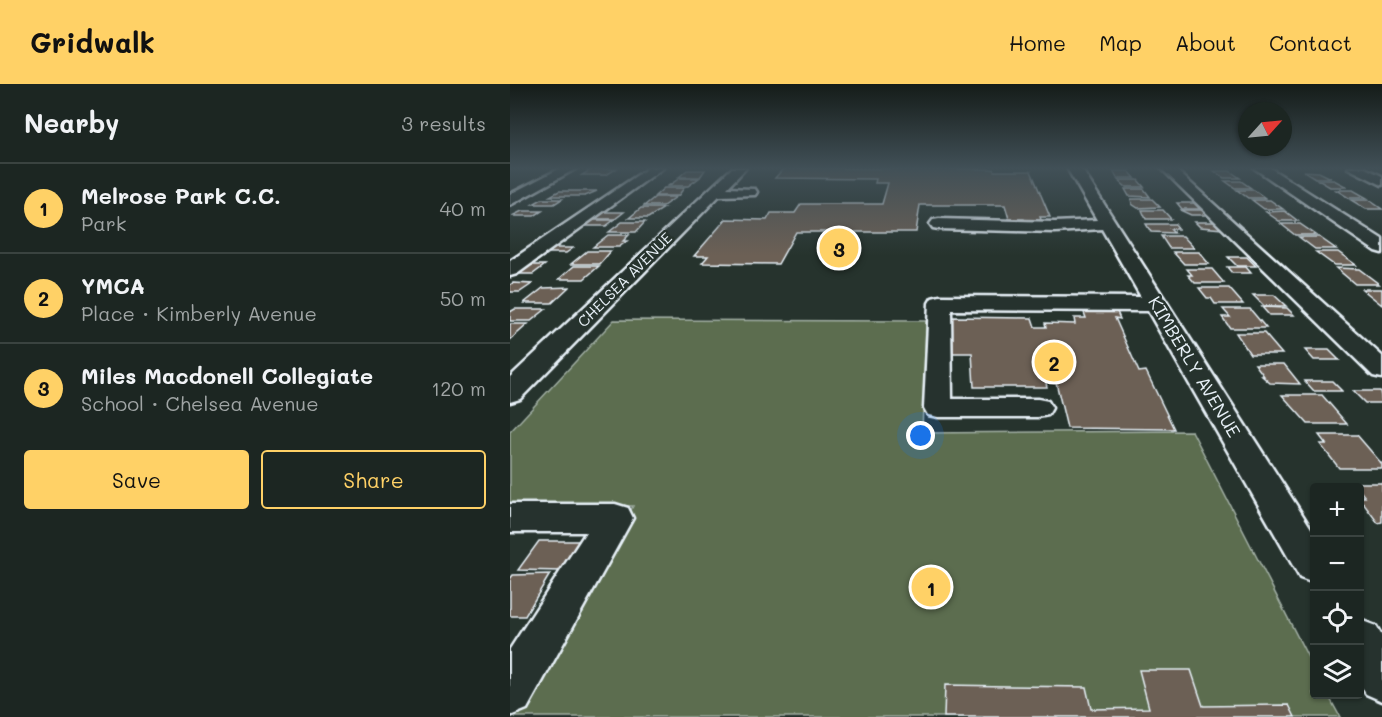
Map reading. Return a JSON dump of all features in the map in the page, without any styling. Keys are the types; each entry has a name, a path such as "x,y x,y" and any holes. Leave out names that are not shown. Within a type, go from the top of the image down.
{"street":[{"path":"510,270 614,198"},
{"name":"CHELSEA AVENUE","path":"510,393 708,198"},
{"name":"KIMBERLY AVENUE","path":"1092,198 1310,559"},
{"path":"1198,198 1382,370"},
{"path":"1307,198 1382,247"},
{"path":"939,224 1055,227 1108,224"},
{"path":"1038,408 938,408 940,303 1156,304"},
{"path":"510,518 615,518 510,692"},
{"path":"1361,645 1382,678"}],"green space":[{"path":"614,320 926,321 922,433 1192,431 1310,661 1310,699 1330,699 1340,717 516,717 633,506 510,506 510,432"}],"building":[{"path":"654,198 675,198 663,206 644,206"},
{"path":"884,198 1042,198 1050,217 1040,217 1042,222 1025,223 1024,219 1009,219 1005,205 920,205 916,232 796,232 778,264 702,263 708,256 694,256 726,219 767,220 771,213 795,213 801,204 882,204"},
{"path":"542,199 562,199 554,204 533,204"},
{"path":"1131,199 1152,199 1160,207 1138,208 1132,204"},
{"path":"1252,200 1270,200 1283,209 1264,209"},
{"path":"1351,200 1369,200 1382,209 1366,209"},
{"path":"1177,203 1194,203 1200,209 1182,209"},
{"path":"641,208 664,208 648,218 629,218"},
{"path":"1142,210 1163,210 1171,219 1146,219"},
{"path":"1180,210 1204,210 1210,215 1191,215"},
{"path":"522,211 542,211 534,216 512,216"},
{"path":"1285,211 1298,221 1279,221 1266,212"},
{"path":"603,212 624,212 615,219 594,219"},
{"path":"594,220 614,220 606,226 585,226"},
{"path":"622,222 645,222 636,232 609,232"},
{"path":"1195,222 1217,222 1224,229 1200,227"},
{"path":"1146,224 1175,224 1179,229 1170,229 1174,233 1151,232"},
{"path":"1281,224 1300,224 1316,235 1295,235"},
{"path":"608,235 629,235 623,241 627,241 619,247 593,247"},
{"path":"1161,236 1183,236 1194,248 1169,248"},
{"path":"1299,237 1319,237 1336,249 1315,249"},
{"path":"555,248 573,248 566,253 548,253"},
{"path":"587,251 611,251 600,264 571,264"},
{"path":"1173,252 1199,252 1209,264 1184,264"},
{"path":"1316,252 1338,252 1356,265 1334,265"},
{"path":"1228,257 1247,257 1256,266 1237,266"},
{"path":"524,265 545,265 533,274 511,274"},
{"path":"574,266 599,266 584,279 559,279"},
{"path":"1227,267 1246,267 1251,273 1232,273"},
{"path":"1336,268 1359,269 1379,284 1355,284"},
{"path":"1187,269 1212,269 1224,283 1195,283 1188,275 1192,275"},
{"path":"513,283 532,284 520,292 510,292 510,285"},
{"path":"569,287 552,303 524,303 543,288"},
{"path":"1199,288 1229,288 1243,304 1215,304"},
{"path":"1362,289 1382,289 1382,305"},
{"path":"1253,295 1274,295 1286,306 1264,306"},
{"path":"1082,307 1115,307 1120,319 1115,318 1139,372 1146,371 1174,429 1067,428 1055,378 1045,378 1047,387 974,387 972,353 943,353 943,342 952,343 952,317 1032,318 1035,327 1046,327 1045,323 1075,324 1074,318 1086,318"},
{"path":"1262,307 1287,308 1294,315 1269,315"},
{"path":"515,309 546,309 531,321 510,321 510,312"},
{"path":"1223,309 1250,309 1266,328 1230,328 1222,317 1230,317"},
{"path":"510,324 528,324 510,340"},
{"path":"1236,333 1264,333 1282,354 1250,354"},
{"path":"1305,350 1329,350 1339,360 1314,360"},
{"path":"1255,364 1284,364 1300,384 1270,383 1262,376 1264,376"},
{"path":"1305,381 1332,381 1342,391 1314,391"},
{"path":"1353,391 1380,391 1382,403 1365,403"},
{"path":"1282,395 1322,395 1347,424 1308,424"},
{"path":"1319,435 1357,435 1382,464 1382,468 1339,468 1320,444 1326,444"},
{"path":"1364,483 1382,483 1382,522 1378,523 1364,504"},
{"path":"539,541 581,541 562,571 518,570"},
{"path":"550,574 525,616 510,616 510,579 513,575"},
{"path":"1139,670 1191,670 1203,706 1289,705 1295,717 944,717 945,685 1086,687 1091,709 1149,708"}],"place":[{"name":"Miles Macdonell Collegiate","path":"839,248"},
{"name":"YMCA","path":"1054,362"},
{"name":"Melrose Park C.C.","path":"931,587"}]}
